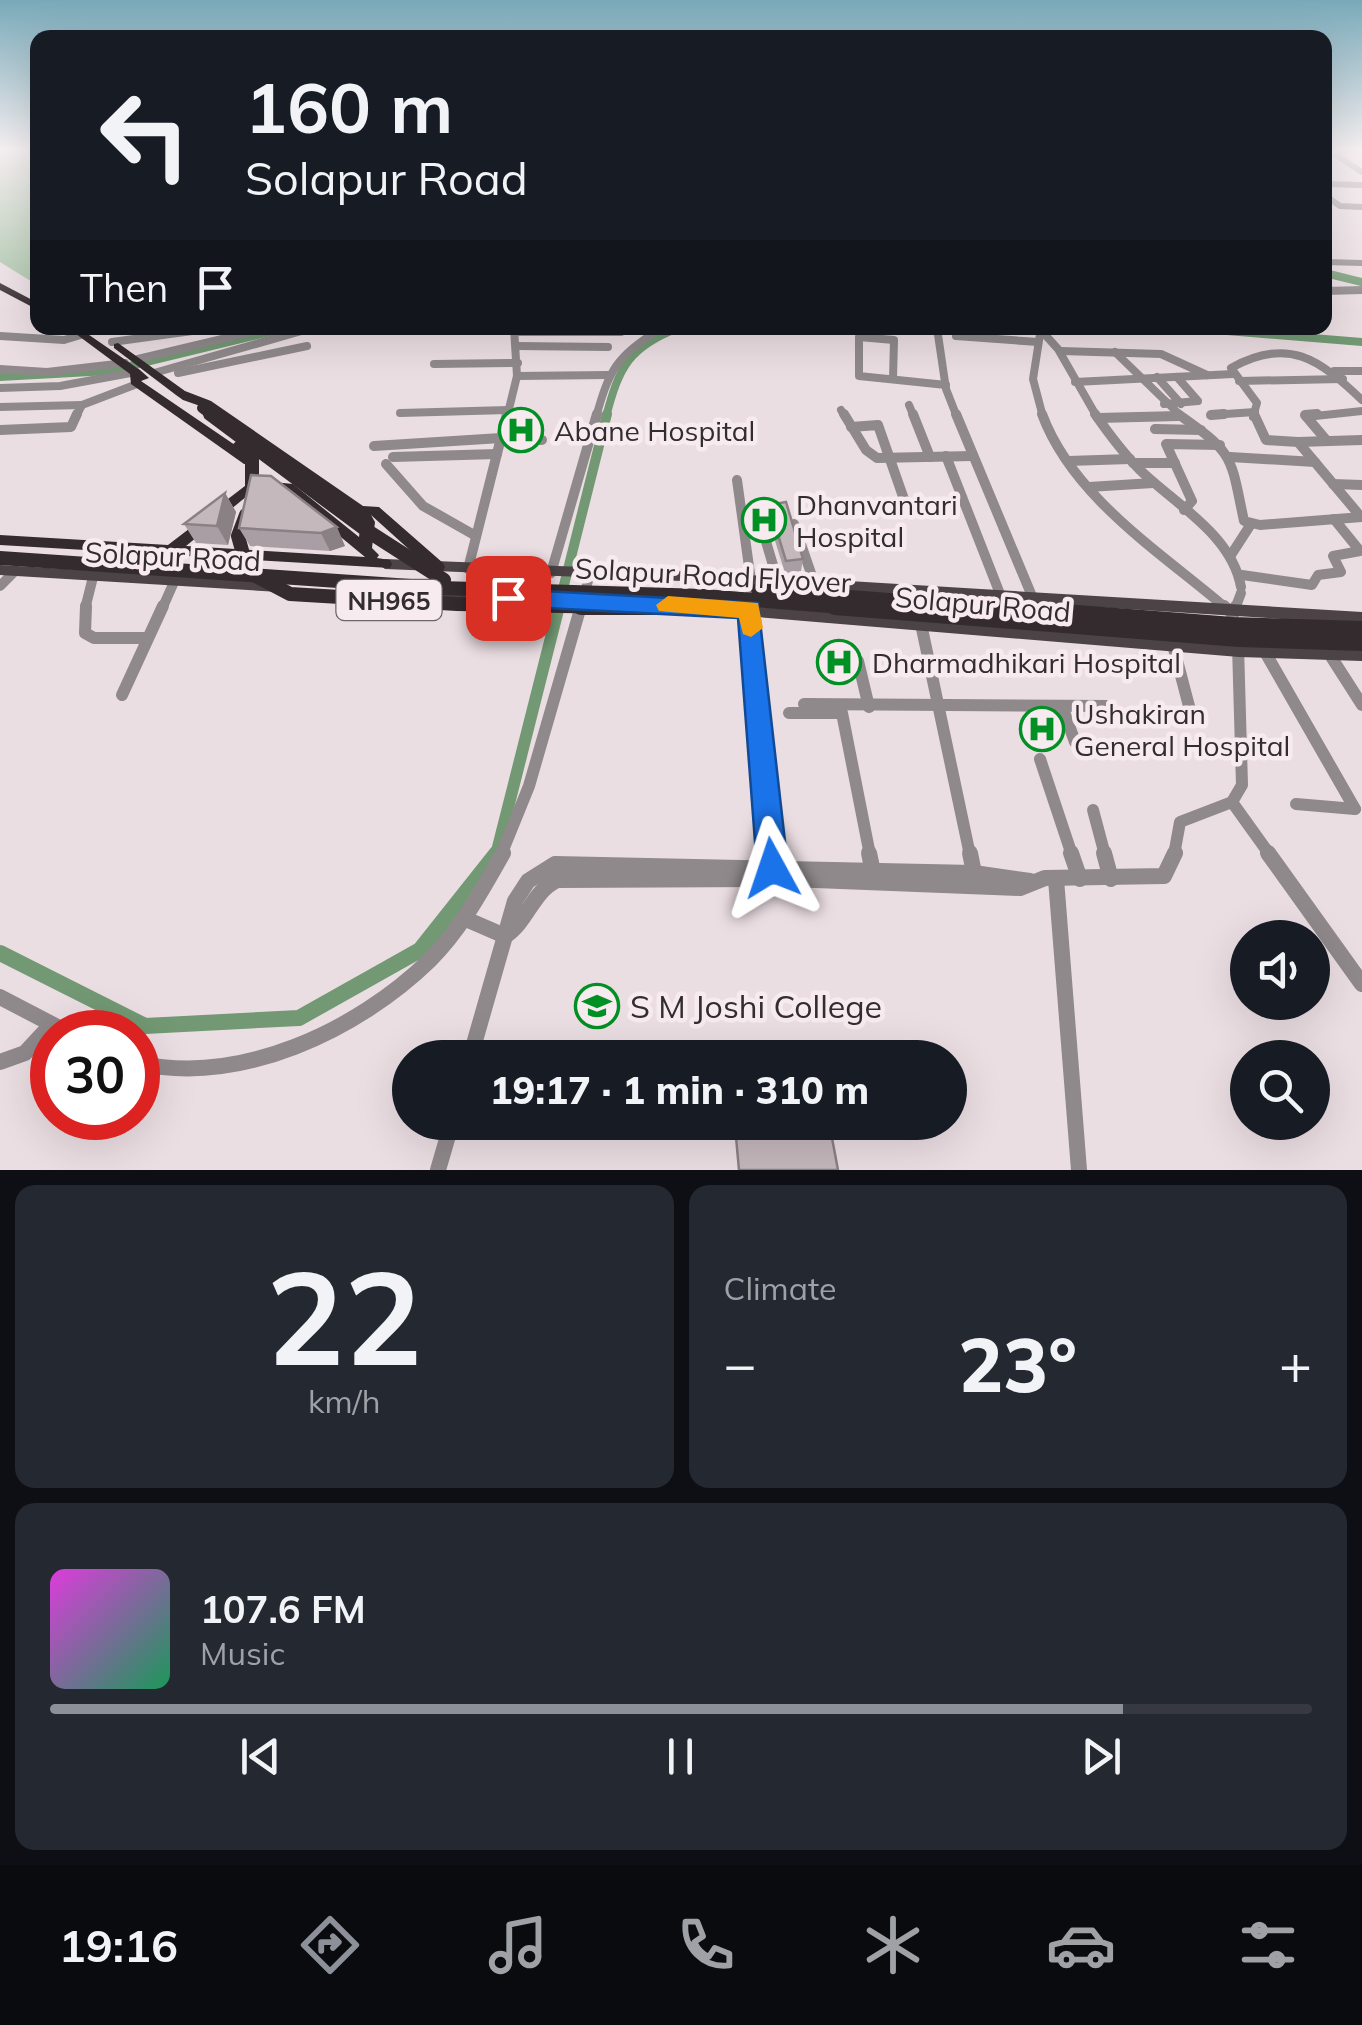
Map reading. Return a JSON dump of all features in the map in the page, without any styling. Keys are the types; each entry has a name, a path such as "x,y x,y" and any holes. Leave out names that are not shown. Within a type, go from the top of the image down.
{"highway":[{"path":"0,276 30,292"},
{"path":"0,286 30,303"},
{"name":"NH965","path":"89,335 252,459 250,505 238,536 241,560 257,578 290,594 457,604 670,608 704,596"},
{"name":"NH965","path":"94,335 112,342 251,462 259,478 255,486"},
{"name":"NH965","path":"140,370 288,468 366,530 441,574"},
{"name":"NH965","path":"180,393 207,404 360,511 368,522 365,550"},
{"path":"172,550 255,486 288,487 385,564 370,592"},
{"path":"360,511 374,510 441,574"},
{"name":"Solapur Road","path":"0,540 385,564"},
{"name":"Solapur Road Flyover","path":"0,548 785,592 1233,626 1362,630"},
{"name":"Solapur Road Flyover","path":"0,558 440,588 704,596 1240,638 1361,654"}],"main road":[{"name":"Solapur Road","path":"385,564 441,574 468,569 778,582 1034,601 1362,618"},
{"name":"Solapur Road","path":"8,571 750,609 1239,651 1361,654"}],"street":[{"path":"1335,204 1362,204"},
{"path":"1332,262 1362,263"},
{"path":"1332,291 1362,290"},
{"path":"0,336 64,340 73,335"},
{"path":"112,342 163,335"},
{"path":"0,407 82,405 140,370 247,335"},
{"path":"0,388 60,386 283,335"},
{"path":"468,569 516,376 515,335"},
{"path":"555,573 608,375 621,355 651,335"},
{"path":"938,335 946,385 1034,601"},
{"path":"956,340 1017,335"},
{"path":"1039,335 1033,373 1035,396 1068,460 1089,488 1230,612"},
{"path":"475,1040 505,936 517,930 540,879 604,872 874,876 974,873 1030,881 1164,876 1174,862 1180,822 1189,814 1232,802 1242,785 1239,651 1230,612 1241,585 1231,556 1132,461 1098,418 1061,351 1043,335"},
{"path":"893,379 894,340 859,337 859,376 946,385"},
{"path":"0,370 140,370 307,346"},
{"path":"516,346 608,347"},
{"path":"1061,351 1170,356 1208,375"},
{"path":"1278,460 1252,419 1258,403 1236,377 1234,366 1276,351 1306,356 1338,375 1362,400"},
{"path":"1115,352 1164,404 1220,445 1230,457 1239,510 1251,524"},
{"path":"434,364 518,363"},
{"path":"1076,382 1208,375 1338,375 1362,371"},
{"path":"516,376 608,375"},
{"path":"1157,377 1181,404"},
{"path":"1164,404 1198,400 1177,377"},
{"path":"909,404 930,457"},
{"path":"66,440 82,405"},
{"path":"400,413 508,410"},
{"path":"841,410 871,455 974,456"},
{"path":"1327,441 1306,416 1362,411"},
{"path":"1212,415 1254,412"},
{"path":"1098,418 1179,416"},
{"path":"851,426 878,425 906,505"},
{"path":"0,430 71,427"},
{"path":"1155,429 1201,430"},
{"path":"374,446 501,438 542,440"},
{"path":"1266,440 1362,440"},
{"path":"1298,442 1361,517"},
{"path":"1184,510 1192,500 1166,444 1220,445"},
{"path":"476,536 423,506 390,460 497,454"},
{"path":"946,456 1002,598"},
{"path":"1230,457 1315,462"},
{"path":"1068,460 1175,464"},
{"path":"737,480 751,581 750,609 774,874"},
{"path":"1089,488 1153,483"},
{"path":"1333,484 1362,484"},
{"path":"1251,524 1361,517"},
{"path":"759,518 778,582"},
{"path":"1241,585 1312,585 1318,574 1341,572 1333,556 1360,551 1334,519"},
{"path":"794,524 815,585"},
{"path":"1231,556 1251,524"},
{"path":"0,586 8,571"},
{"path":"160,1067 210,1067 278,1052 350,1022 408,979 468,920 522,814 582,574"},
{"path":"93,577 82,622 85,633 94,638 145,638"},
{"path":"122,695 174,582"},
{"path":"921,624 974,873"},
{"path":"1172,645 1190,710"},
{"path":"1265,652 1355,809 1296,804"},
{"path":"1330,655 1362,705"},
{"path":"858,661 869,707"},
{"path":"804,704 936,708 1109,706"},
{"path":"1062,706 1075,742"},
{"path":"789,713 842,713 874,876"},
{"path":"1040,760 1080,879"},
{"path":"1232,802 1362,984"},
{"path":"1092,810 1111,879"},
{"path":"874,876 1020,888 1030,881"},
{"path":"1056,879 1079,1170"},
{"path":"468,920 505,936"},
{"path":"0,997 30,1013"},
{"path":"0,1062 30,1049"},
{"path":"438,1170 447,1140"}],"green space":[{"path":"0,204 30,204 30,281 0,262"}],"building":[{"path":"251,475 271,476 337,527 321,533 239,528"},
{"path":"225,493 217,526 184,524"},
{"path":"786,502 803,559 786,561 769,505"},
{"path":"736,1140 832,1140 838,1170 739,1170"}],"waterway":[{"path":"1332,275 1362,282"},
{"path":"0,377 109,371 257,335"},
{"path":"606,417 628,361 661,335"},
{"path":"1276,335 1362,342"},
{"path":"558,609 607,414"},
{"path":"496,854 559,606"},
{"path":"0,953 145,1026 299,1018 420,950 496,854"}],"slow traffic":[{"path":"668,605 750,609 751,628"}],"place":[{"name":"Abane Hospital","path":"521,430"},
{"name":"Dhanvantari Hospital","path":"764,520"},
{"name":"Dharmadhikari Hospital","path":"839,662"},
{"name":"Ushakiran General Hospital","path":"1042,729"},
{"name":"S M Joshi College","path":"597,1006"}],"route":[{"path":"508,598 750,609 772,868"}]}
